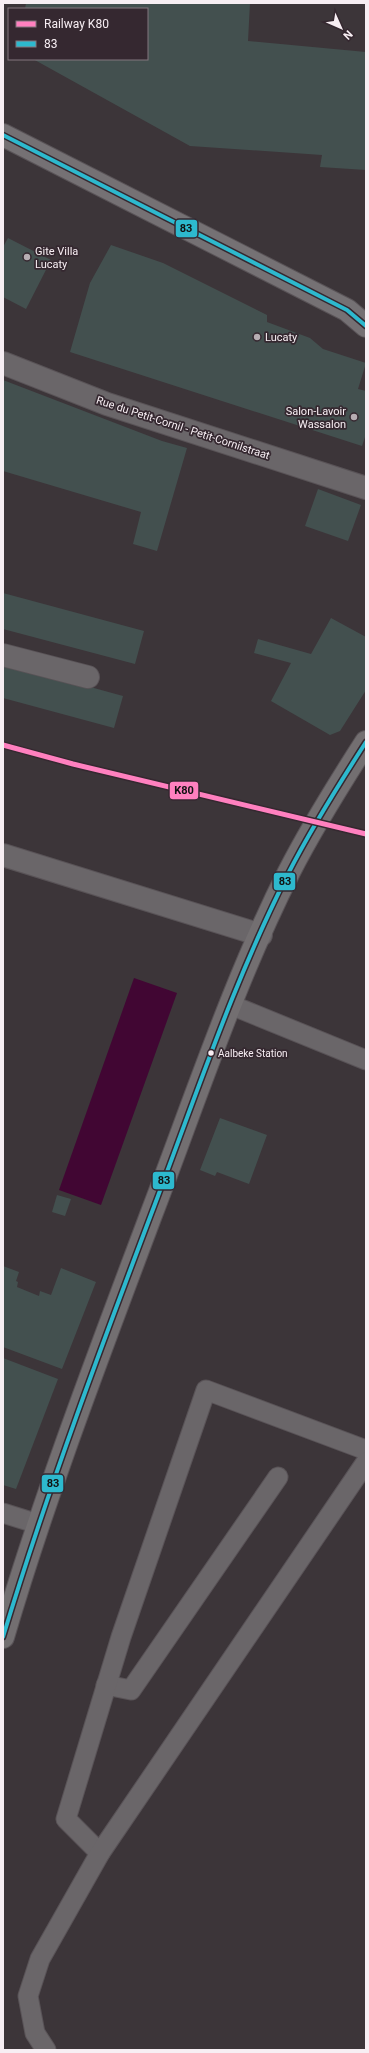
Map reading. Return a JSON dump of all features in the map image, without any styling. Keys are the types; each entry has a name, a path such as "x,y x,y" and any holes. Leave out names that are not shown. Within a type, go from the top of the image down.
{"main road":[{"path":"3,135 356,311 366,326"},
{"path":"3,1637 28,1551 142,1239 231,1005 289,872 316,822 366,742"}],"street":[{"name":"Rue du Petit-Cornil - Petit-Cornilstraat","path":"3,363 107,404 366,488"},
{"path":"3,655 88,677"},
{"path":"3,855 260,936"}],"lane":[{"path":"231,1005 366,1060"},
{"path":"100,1853 66,1818 123,1629 206,1390 366,1450"},
{"path":"46,2050 35,2033 28,1996 40,1959 100,1853 366,1462"},
{"path":"106,1685 131,1690 278,1476"},
{"path":"3,1513 38,1524"}],"shaded area":[{"path":"134,978 177,993 101,1205 59,1190"}],"building":[{"path":"26,3 250,3 248,41 366,52 366,170 320,167 322,155 190,146 35,60 148,60 148,8 25,8"},
{"path":"8,238 51,260 26,309 3,297 3,247"},
{"path":"111,245 163,263 267,315 267,322 310,338 323,349 366,363 358,389 366,391 366,434 362,446 70,352 90,283"},
{"path":"3,380 162,441 187,448 157,551 133,544 141,512 3,471"},
{"path":"318,489 361,505 348,541 305,526"},
{"path":"3,593 144,631 135,664 3,629"},
{"path":"331,618 366,637 366,690 340,731 330,735 271,701 291,663 254,653 258,639 311,654"},
{"path":"3,663 123,696 114,728 3,698"},
{"path":"220,1118 267,1135 249,1184 217,1172 215,1176 200,1170"},
{"path":"57,1195 71,1199 65,1216 52,1212"},
{"path":"3,1266 19,1272 16,1281 18,1282 17,1287 39,1296 40,1291 51,1295 61,1268 96,1282 62,1369 3,1347"},
{"path":"3,1358 58,1379 16,1489 3,1485"}],"rail line":[{"name":"K80","path":"3,745 73,764 366,834"}],"transit line":[{"name":"83","path":"3,135 347,310 366,326"},
{"name":"83","path":"3,1637 57,1470 203,1073 235,991 289,872 326,806 366,742"}],"place":[{"name":"Gite Villa Lucaty","path":"27,257"},
{"name":"Lucaty","path":"257,337"},
{"name":"Salon-Lavoir Wassalon","path":"354,417"},
{"name":"Aalbeke Station","path":"211,1053"}]}
